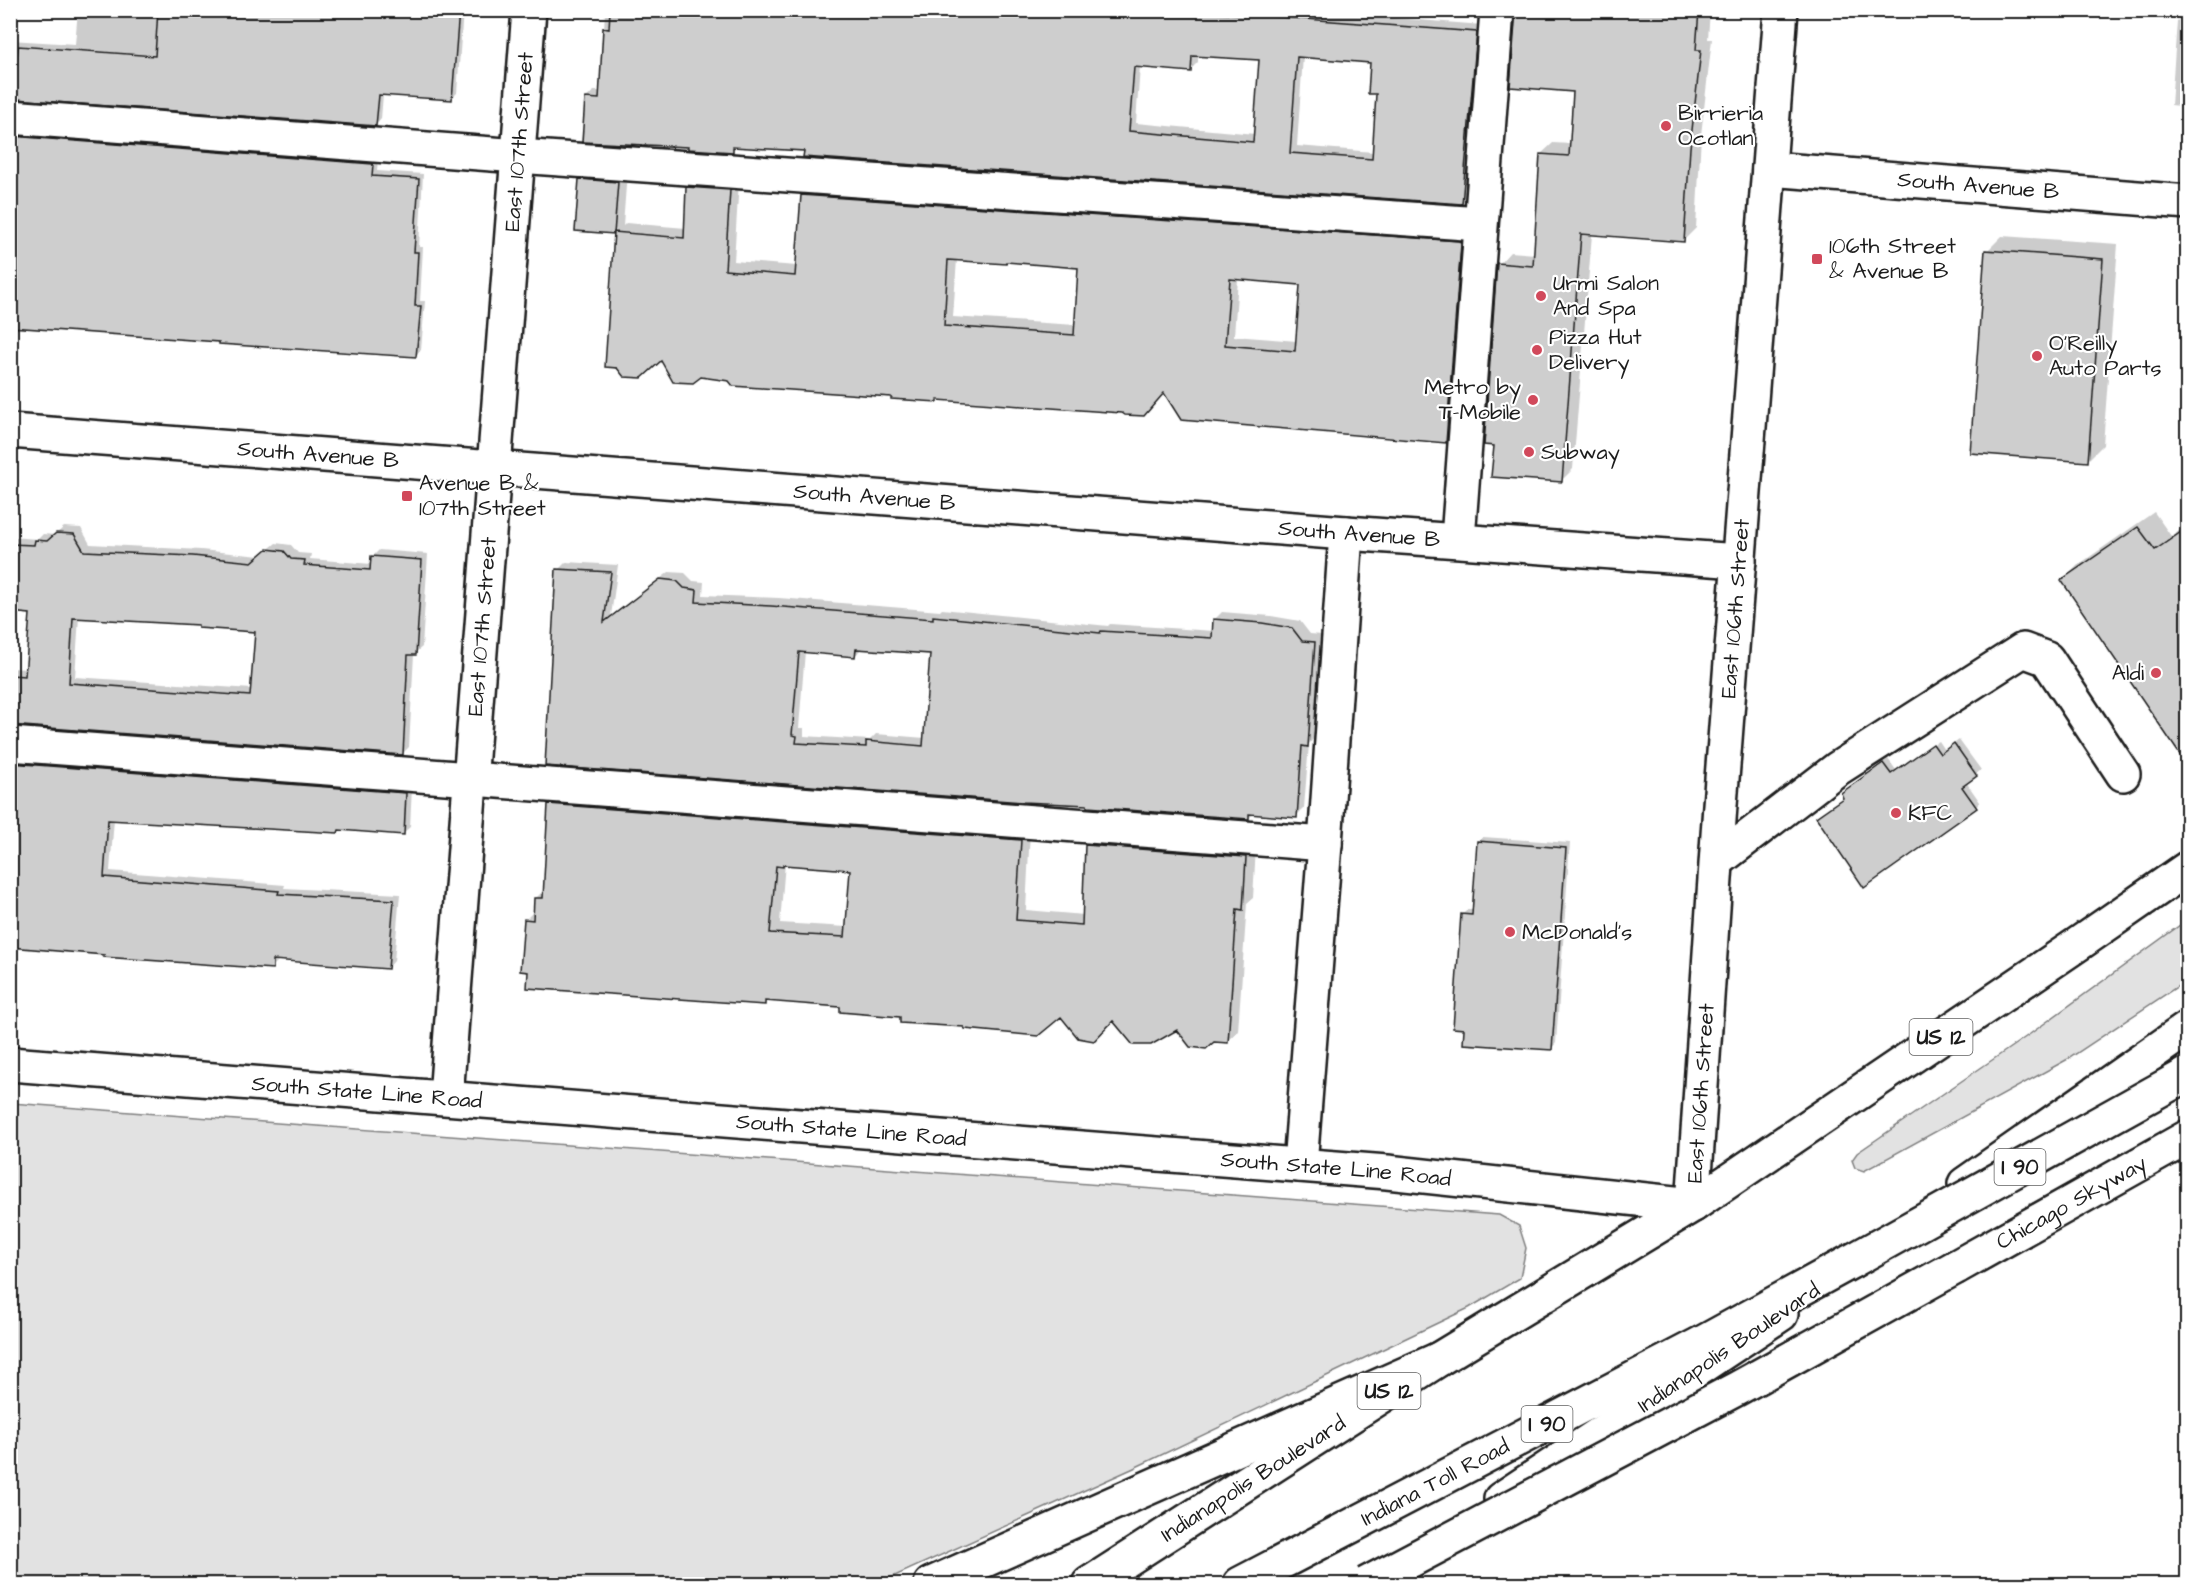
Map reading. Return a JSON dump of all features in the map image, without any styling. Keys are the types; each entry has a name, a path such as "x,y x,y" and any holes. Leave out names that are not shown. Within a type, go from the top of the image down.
{"main road":[{"name":"East 107th Street","path":"446,1097 529,10"},
{"path":"1458,539 1497,10"},
{"name":"East 106th Street","path":"1694,1205 1738,561 1781,10"},
{"path":"10,117 518,156 1480,224"},
{"name":"South Avenue B","path":"1769,169 2187,202"},
{"name":"South Avenue B","path":"10,431 1738,561"},
{"path":"1300,1165 1346,532"},
{"path":"1717,861 1837,769 2023,650 2047,659 2123,774"},
{"path":"10,744 1325,844"},
{"name":"US 12","path":"1694,1205 2187,868"},
{"name":"Indianapolis Boulevard","path":"1372,1584 1763,1326 2187,1028"},
{"name":"South State Line Road","path":"10,1064 1387,1172 1694,1205"},
{"name":"Indiana Toll Road","path":"1240,1584 1693,1348 2187,1074"},
{"name":"Chicago Skyway","path":"1366,1584 1738,1388 2187,1137"},
{"name":"Indianapolis Boulevard","path":"1089,1584 1439,1359 1694,1205"},
{"path":"931,1584 1439,1359"}],"shaded area":[{"path":"2187,920 2187,980 2068,1059 1864,1171 1855,1168 1852,1160 1857,1153 2030,1034"},
{"path":"11,1103 1499,1215 1519,1226 1526,1248 1520,1278 1469,1308 1134,1468 877,1584 11,1584"}],"building":[{"path":"158,10 459,10 452,100 379,95 376,126 14,99 18,46 155,56"},
{"path":"610,10 1188,10 1477,32 1462,204 803,157 804,151 733,147 733,152 688,149 688,147 582,142 585,98 599,99 603,28 609,29","holes":["1192,56 1259,60 1253,142 1129,131 1134,67 1191,72","1297,57 1370,63 1368,94 1376,94 1372,159 1290,153"]},
{"path":"1516,10 1699,10 1696,50 1701,50 1690,148 1684,242 1581,234 1562,482 1491,477 1494,446 1484,445 1497,263 1533,266 1540,154 1569,156 1573,92 1510,87"},
{"path":"11,136 373,164 372,176 419,179 414,252 418,252 415,306 421,306 416,357 10,327"},
{"path":"579,179 618,182 614,234 575,231"},
{"path":"686,187 730,190 725,270 795,276 801,195 1459,241 1461,244 1446,443 1181,420 1164,393 1144,416 733,386 729,381 701,377 693,383 673,382 661,361 642,378 624,377 617,368 605,367 614,232 684,238","holes":["948,260 1078,268 1074,335 944,326","1230,279 1300,285 1295,351 1225,345"]},
{"name":"O'Reilly Auto Parts","path":"1985,250 2103,259 2088,462 1970,453"},
{"name":"Aldi","path":"2138,527 2155,550 2187,528 2187,765 2061,580"},
{"path":"56,533 74,534 84,551 193,556 252,562 267,549 284,551 291,559 305,560 304,565 370,570 371,556 422,560 416,655 408,655 403,755 10,725 10,675 25,676 30,614 10,612 10,544 34,545 35,540 47,541","holes":["73,618 198,625 198,628 255,632 250,696 69,683"]},
{"path":"556,569 611,572 604,622 660,579 677,581 684,588 697,590 696,602 933,619 933,616 1100,633 1101,631 1212,638 1213,619 1292,628 1302,641 1315,642 1308,747 1302,746 1297,818 1249,814 1249,819 545,766","holes":["856,649 930,654 923,746 866,741 866,747 796,743 797,736 792,735 799,652 855,657"]},
{"name":"KFC","path":"1954,743 1977,776 1962,787 1977,808 1864,888 1816,817 1843,798 1841,793 1883,763 1891,774 1933,744 1940,754"},
{"path":"10,763 406,793 404,835 108,820 104,877 279,891 278,894 394,900 388,969 273,960 273,969 103,957 104,955 10,947"},
{"path":"548,804 1021,840 1016,920 1082,925 1085,845 1246,857 1243,910 1237,909 1228,1043 1214,1042 1206,1049 1190,1047 1177,1030 1151,1045 1133,1045 1113,1021 1094,1041 1078,1038 1061,1017 1038,1036 965,1029 964,1027 900,1023 900,1017 840,1012 840,1007 765,1001 765,1005 527,988 528,972 520,971 524,919 533,920 534,898 543,898","holes":["776,866 850,870 845,937 770,933"]},
{"name":"McDonald's","path":"1477,841 1566,848 1552,1050 1463,1044 1464,1029 1453,1028 1461,914 1472,915"}],"place":[{"name":"Birrieria Ocotlan","path":"1666,126"},
{"name":"106th Street & Avenue B","path":"1817,259"},
{"name":"Urmi Salon And Spa","path":"1541,296"},
{"name":"Pizza Hut Delivery","path":"1537,350"},
{"name":"O'Reilly Auto Parts","path":"2037,356"},
{"name":"Metro by T-Mobile","path":"1533,400"},
{"name":"Subway","path":"1529,452"},
{"name":"Avenue B & 107th Street","path":"407,496"},
{"name":"Aldi","path":"2156,673"},
{"name":"KFC","path":"1896,813"},
{"name":"McDonald's","path":"1510,932"}]}
